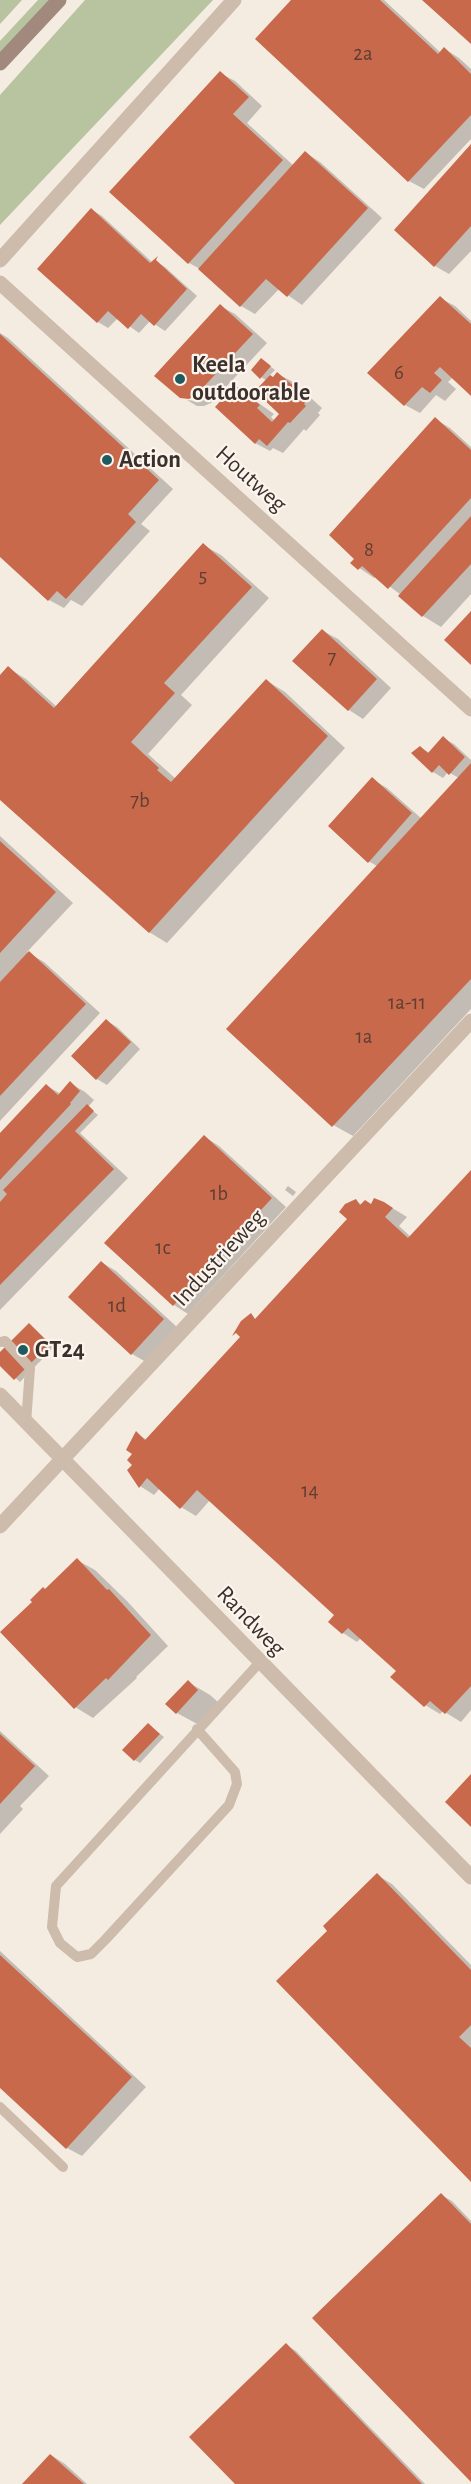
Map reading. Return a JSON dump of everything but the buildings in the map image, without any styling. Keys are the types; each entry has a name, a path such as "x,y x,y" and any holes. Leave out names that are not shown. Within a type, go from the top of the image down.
{"street":[{"path":"0,63 59,0"},
{"path":"0,260 234,0"},
{"name":"Houtweg","path":"0,283 471,709"},
{"name":"Industrieweg","path":"0,1526 471,1021"},
{"name":"Randweg","path":"0,1395 471,1877"}],"lane":[{"path":"0,1342 4,1341 30,1368 26,1423"},
{"path":"197,1730 235,1772 237,1784 229,1805 91,1954 77,1957 60,1943 52,1928 56,1886 197,1730 260,1662"},
{"path":"0,2107 63,2167"}],"green space":[{"path":"0,0 22,0 0,24"},
{"path":"38,0 50,0 0,55 0,41"},
{"path":"85,0 213,0 0,225 0,95"}],"place":[{"name":"Keela outdoorable","path":"180,379"},
{"name":"Action","path":"107,460"},
{"name":"GT24","path":"23,1350"}]}
